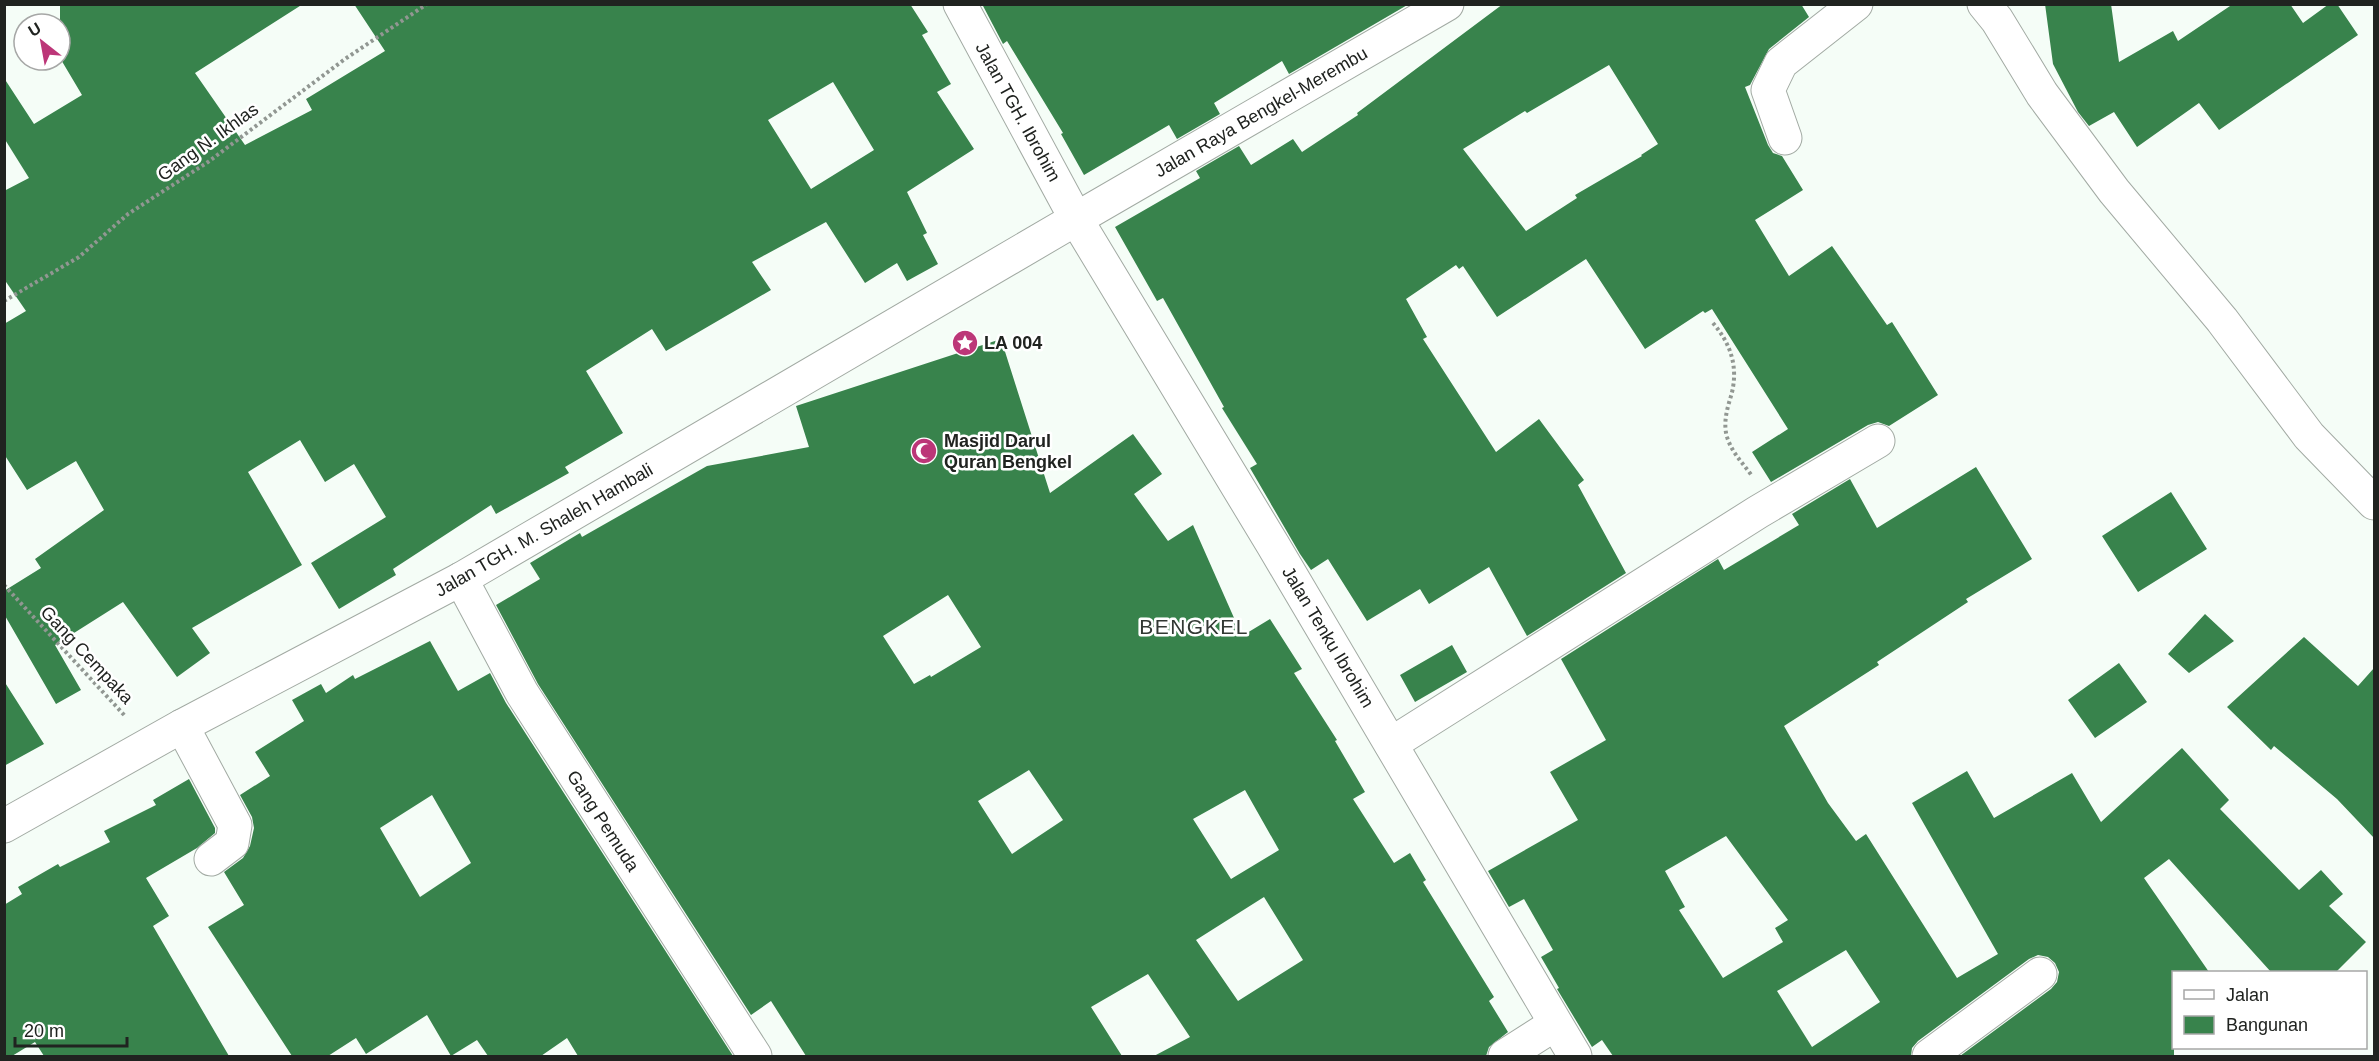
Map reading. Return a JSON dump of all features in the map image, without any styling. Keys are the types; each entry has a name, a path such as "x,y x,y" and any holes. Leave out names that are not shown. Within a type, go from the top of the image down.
{"main road":[{"name":"Jalan TGH. Ibrohim","path":"960,4 1076,219"},
{"name":"Jalan Raya Bengkel-Merembu","path":"1076,219 1447,4"},
{"path":"1785,138 1768,90 1781,63 1856,4"},
{"path":"1984,4 2043,94 2114,191 2222,320 2309,436 2374,502"},
{"name":"Jalan TGH. M. Shaleh Hambali","path":"4,826 182,726 461,579 1076,219"},
{"name":"Jalan Tenku Ibrohim","path":"1076,219 1575,1056"},
{"path":"1391,744 1758,512 1878,441"},
{"name":"Gang Pemuda","path":"461,579 522,693 756,1056"},
{"path":"182,726 235,825 232,843 211,859"},
{"path":"1929,1056 2040,974"},
{"path":"1505,1056 1555,1024"}],"path":[{"name":"Gang N. Ikhlas","path":"4,301 79,257 128,214 207,162 345,59 426,4"},
{"path":"1713,322 1726,341 1733,363 1733,386 1725,417 1727,436 1735,455 1752,475 1756,488 1758,512"},
{"name":"Gang Cempaka","path":"4,585 150,744"}],"building":[{"path":"60,4 303,4 195,73 245,145 312,110 306,99 385,51 354,4 910,4 928,32 922,35 951,84 937,92 974,149 907,192 927,233 923,235 938,264 907,281 897,263 865,283 826,222 752,262 771,290 666,351 652,329 586,371 623,433 565,467 569,473 496,514 491,505 393,569 396,575 339,609 311,563 386,517 354,464 325,482 300,440 248,472 302,565 192,628 210,653 177,677 123,602 55,645 81,690 56,704 4,614 4,591 41,568 35,559 104,510 76,461 27,490 4,454 4,324 26,311 4,279 4,191 29,178 4,138 4,78 34,124 82,95 68,72 72,72 72,12 60,12","holes":["833,82 874,150 811,189 768,120"]},
{"path":"982,4 1409,4 1289,74 1282,61 1214,103 1220,114 1177,139 1169,125 1084,175 1061,134 1063,133 1007,41 1003,44"},
{"path":"1503,4 1801,4 1809,17 1769,49 1750,85 1745,87 1768,145 1773,153 1782,156 1803,190 1755,220 1789,276 1832,246 1887,325 1892,322 1938,395 1889,426 1878,422 1868,425 1771,482 1752,452 1788,429 1712,309 1705,313 1703,311 1645,349 1586,259 1497,317 1463,266 1459,269 1456,265 1406,299 1427,337 1423,339 1496,452 1539,419 1584,480 1578,485 1626,573 1527,636 1489,567 1429,604 1420,589 1367,621 1328,559 1311,570 1300,554 1250,468 1257,464 1222,408 1224,407 1163,298 1157,301 1115,227 1200,178 1196,171 1239,146 1251,165 1293,139 1302,152 1358,115 1357,113","holes":["1609,65 1658,144 1642,156 1575,195 1577,198 1526,231 1463,149 1525,111 1527,113"]},
{"path":"2045,4 2111,4 2119,62 2173,31 2178,41 2233,4 2290,4 2303,23 2329,4 2337,4 2358,35 2219,130 2199,103 2137,147 2114,112 2089,126 2078,112 2053,64"},
{"path":"1001,339 1050,493 1133,434 1162,474 1134,494 1168,541 1193,525 1242,636 1270,619 1302,669 1294,673 1337,740 1335,741 1365,792 1353,799 1394,863 1410,853 1426,880 1423,882 1494,997 1489,1001 1508,1032 1489,1047 1486,1056 1154,1056 1190,1037 1148,974 1091,1007 1122,1056 806,1056 771,1001 751,1015 538,684 496,605 540,579 530,563 580,533 582,537 707,466 809,447 796,406","holes":["948,595 981,647 931,677 930,675 914,684 883,636","1029,770 1063,820 1012,854 978,801","1245,790 1279,850 1231,879 1193,819","1264,897 1303,960 1238,1001 1196,940"]},
{"path":"1976,467 2032,559 1966,599 1968,602 1877,662 1879,665 1784,726 1828,803 1856,841 1866,834 1957,978 1998,954 1912,803 1967,771 1994,818 2072,773 2101,822 2182,748 2229,800 2220,809 2299,890 2321,870 2343,894 2329,906 2366,942 2337,971 2270,971 2169,859 2144,878 2208,971 2172,971 2172,1049 2174,1049 2174,1056 1960,1056 2051,989 2057,982 2059,972 2055,963 2048,957 2038,955 2029,959 1918,1041 1912,1048 1911,1056 1613,1056 1602,1040 1592,1047 1557,989 1559,988 1541,957 1553,950 1524,899 1509,907 1488,871 1578,820 1550,772 1606,740 1561,659 1718,559 1724,570 1799,525 1792,514 1850,479 1877,528","holes":["1726,836 1788,920 1775,928 1783,942 1723,978 1679,910 1685,907 1665,871","1846,950 1880,1002 1812,1047 1777,991"]},
{"path":"2171,492 2207,549 2138,592 2102,536"},
{"path":"2205,614 2234,641 2189,673 2168,654"},
{"path":"2304,637 2358,686 2374,668 2374,838 2337,799 2274,746 2271,750 2227,707"},
{"path":"430,641 458,691 490,673 506,703 733,1056 578,1056 567,1038 541,1056 488,1056 477,1040 451,1056 427,1015 366,1054 356,1038 328,1056 292,1056 208,927 244,905 224,872 243,858 250,846 254,828 252,817 240,795 270,776 255,752 304,721 292,700 321,684 326,693 353,675 355,679","holes":["432,795 471,863 420,897 380,828"]},
{"path":"1452,645 1467,672 1415,702 1400,675"},
{"path":"2119,663 2147,702 2095,738 2068,700"},
{"path":"4,681 44,744 4,766"},
{"path":"189,779 215,828 215,833 197,848 146,878 169,916 153,926 229,1056 44,1056 35,1042 12,1056 4,1056 4,905 22,894 18,887 58,864 60,867 110,842 104,831 156,805 153,800"}],"place":[{"name":"LA 004","path":"965,343"},
{"name":"Masjid Darul Quran Bengkel","path":"924,451"}],"district":[{"name":"BENGKEL","path":"1194,626"}]}
